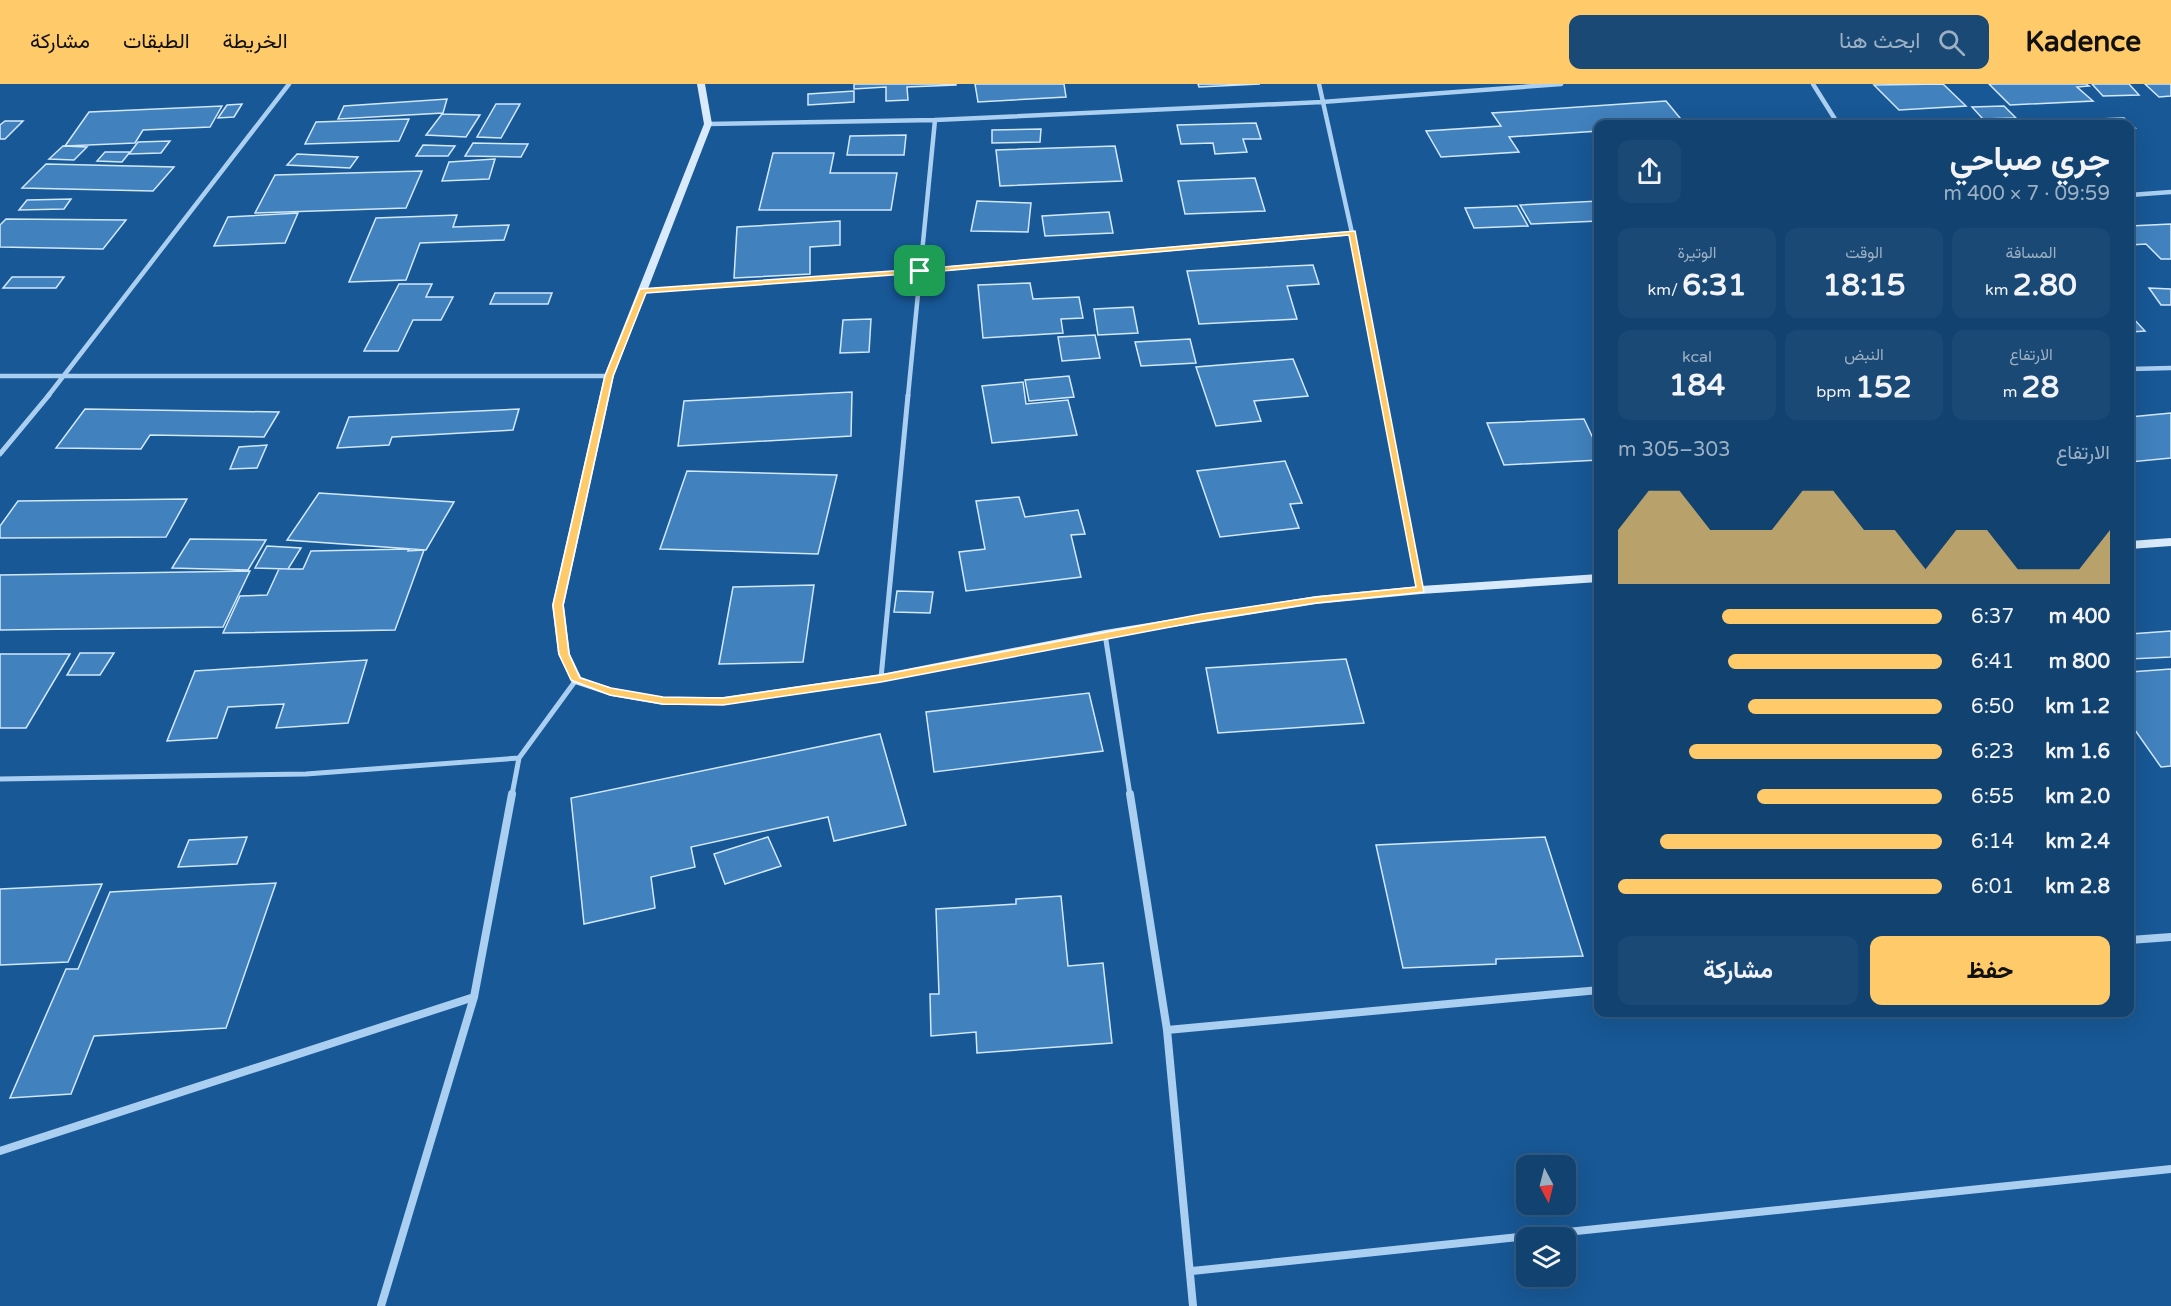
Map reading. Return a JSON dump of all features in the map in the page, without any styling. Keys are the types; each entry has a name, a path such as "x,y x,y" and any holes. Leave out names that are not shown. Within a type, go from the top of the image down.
{"main road":[{"path":"701,84 708,124 609,376 558,605 564,654 576,680 610,692 663,701 723,701 881,678 1104,634 1316,600 1421,590 1594,578"},
{"path":"2134,545 2171,542"}],"street":[{"path":"0,454 65,376 290,84"},
{"path":"1319,84 1352,233 1421,590"},
{"path":"708,124 935,120 1322,102 1561,84"},
{"path":"1812,84 1835,120"},
{"path":"881,678 935,120"},
{"path":"2134,195 2171,192"},
{"path":"643,291 920,271 1352,233"},
{"path":"2134,369 2171,368"},
{"path":"0,376 609,376"},
{"path":"1104,634 1167,1030 1194,1306"},
{"path":"381,1306 474,997 519,758 576,680"},
{"path":"0,779 306,774 519,758"},
{"path":"2134,940 2171,937"},
{"path":"1167,1030 1594,990"},
{"path":"0,1150 474,997"},
{"path":"1191,1270 2171,1169"}],"building":[{"path":"854,84 956,85 907,87 908,100 886,101 886,87 854,89"},
{"path":"975,84 1064,84 1066,97 978,102"},
{"path":"1198,84 1260,84 1199,87"},
{"path":"1943,84 1966,106 1899,110 1874,85"},
{"path":"1989,84 2086,84 2089,86 2077,87 2093,101 2010,105"},
{"path":"2092,84 2129,84 2139,95 2103,96"},
{"path":"2145,84 2171,84 2171,96 2159,97"},
{"path":"854,91 854,102 808,105 808,94"},
{"path":"447,99 443,113 338,119 344,106"},
{"path":"1666,101 1682,120 1594,120 1594,131 1509,137 1519,152 1441,157 1426,131 1501,126 1492,113"},
{"path":"242,104 234,117 218,118 227,105"},
{"path":"496,104 520,104 501,138 477,137"},
{"path":"222,106 210,127 143,130 135,143 65,146 89,112"},
{"path":"2004,106 2016,118 1983,119 1972,107"},
{"path":"442,114 480,115 466,137 426,135"},
{"path":"2124,118 2126,120 2100,120"},
{"path":"409,119 399,141 305,144 316,122"},
{"path":"5,121 23,121 5,139 0,139 0,125"},
{"path":"1256,123 1261,139 1243,139 1247,152 1215,154 1213,143 1181,144 1177,125"},
{"path":"1041,129 1040,142 992,143 992,130"},
{"path":"906,135 904,155 847,155 850,136"},
{"path":"170,141 161,153 129,154 138,142"},
{"path":"473,143 528,144 521,157 465,156"},
{"path":"423,145 455,146 448,156 416,156"},
{"path":"63,146 87,147 74,160 49,159"},
{"path":"1115,146 1122,181 1000,186 996,150"},
{"path":"105,152 130,152 122,162 97,161"},
{"path":"773,153 834,153 830,173 897,173 891,210 759,210"},
{"path":"297,154 358,157 350,168 287,165"},
{"path":"495,159 489,179 442,181 449,162"},
{"path":"46,164 174,167 153,191 22,188"},
{"path":"422,171 406,208 255,213 275,175"},
{"path":"1255,178 1265,211 1185,214 1178,181"},
{"path":"71,199 64,209 19,210 27,200"},
{"path":"977,201 1031,203 1028,232 971,231"},
{"path":"1594,201 1594,221 1531,224 1520,205"},
{"path":"1517,206 1528,226 1474,228 1465,208"},
{"path":"1109,212 1113,233 1045,236 1042,216"},
{"path":"298,213 285,243 214,246 228,217"},
{"path":"457,215 453,227 509,225 504,240 420,243 406,280 349,282 376,218"},
{"path":"6,219 126,220 103,249 0,247 0,225"},
{"path":"840,221 840,245 810,247 810,274 734,278 737,227"},
{"path":"2171,224 2171,259 2161,259 2146,244 2134,245 2134,226"},
{"path":"1313,265 1319,284 1287,286 1297,319 1199,324 1187,271"},
{"path":"12,277 64,277 56,288 3,288"},
{"path":"1030,283 1033,299 1079,297 1083,318 1061,319 1063,333 983,338 978,285"},
{"path":"399,284 432,284 426,297 453,297 441,320 413,320 398,351 364,351"},
{"path":"2149,288 2171,289 2171,305 2161,305"},
{"path":"495,293 552,293 548,304 490,304"},
{"path":"1133,307 1138,333 1098,335 1094,309"},
{"path":"871,319 869,352 840,353 843,320"},
{"path":"2134,319 2145,331 2134,332"},
{"path":"1095,335 1100,358 1062,361 1058,337"},
{"path":"1190,339 1196,363 1141,366 1135,342"},
{"path":"1293,359 1308,396 1254,401 1261,421 1216,426 1196,367"},
{"path":"1069,376 1074,397 1029,401 1025,380"},
{"path":"1023,382 1026,404 1068,400 1077,435 992,443 982,386"},
{"path":"852,392 851,436 678,446 684,401"},
{"path":"85,409 279,412 264,437 150,435 141,449 56,448"},
{"path":"519,409 513,430 392,437 389,445 337,448 349,417"},
{"path":"2171,413 2171,458 2134,462 2134,417"},
{"path":"1584,419 1594,440 1594,460 1504,465 1487,423"},
{"path":"267,445 257,468 230,469 239,447"},
{"path":"1285,461 1302,503 1290,504 1299,528 1220,537 1197,471"},
{"path":"687,471 837,475 818,554 660,549"},
{"path":"319,493 454,502 426,550 287,540"},
{"path":"1019,497 1025,517 1078,510 1085,534 1071,535 1081,577 966,591 959,552 985,549 976,501"},
{"path":"187,499 166,537 0,538 0,526 18,501"},
{"path":"190,539 266,540 248,570 172,568"},
{"path":"267,546 301,548 288,569 255,568"},
{"path":"409,549 408,551 424,550 395,630 223,633 240,596 267,595 279,569 303,569 311,551"},
{"path":"250,571 223,627 0,630 0,575"},
{"path":"814,585 803,662 719,664 733,587"},
{"path":"897,591 933,592 930,613 894,612"},
{"path":"2171,631 2171,657 2134,659 2134,634"},
{"path":"80,653 114,653 100,675 67,675"},
{"path":"0,654 70,654 26,728 0,728"},
{"path":"1346,659 1364,723 1218,733 1206,668"},
{"path":"367,660 348,723 276,728 284,704 228,707 217,738 167,741 195,671"},
{"path":"2171,669 2171,766 2161,767 2134,729 2134,672"},
{"path":"1089,693 1103,751 934,772 926,712"},
{"path":"880,734 906,825 834,841 828,817 691,847 695,867 651,877 655,908 584,924 571,798"},
{"path":"247,837 237,864 178,867 189,840"},
{"path":"768,837 781,866 725,884 714,854"},
{"path":"1545,837 1583,956 1496,959 1496,964 1403,968 1376,845"},
{"path":"276,883 226,1028 94,1036 71,1094 10,1098 66,969 78,969 110,892"},
{"path":"102,884 68,962 0,965 0,889"},
{"path":"1061,896 1068,966 1103,963 1112,1043 977,1053 976,1032 931,1036 930,994 939,994 936,909 1016,904 1016,899"}],"route":[{"path":"1352,233 1421,590 1316,600 1202,617 881,678 723,701 663,701 610,692 576,680 564,654 558,605 609,376 643,291 920,271 1352,233"}]}
